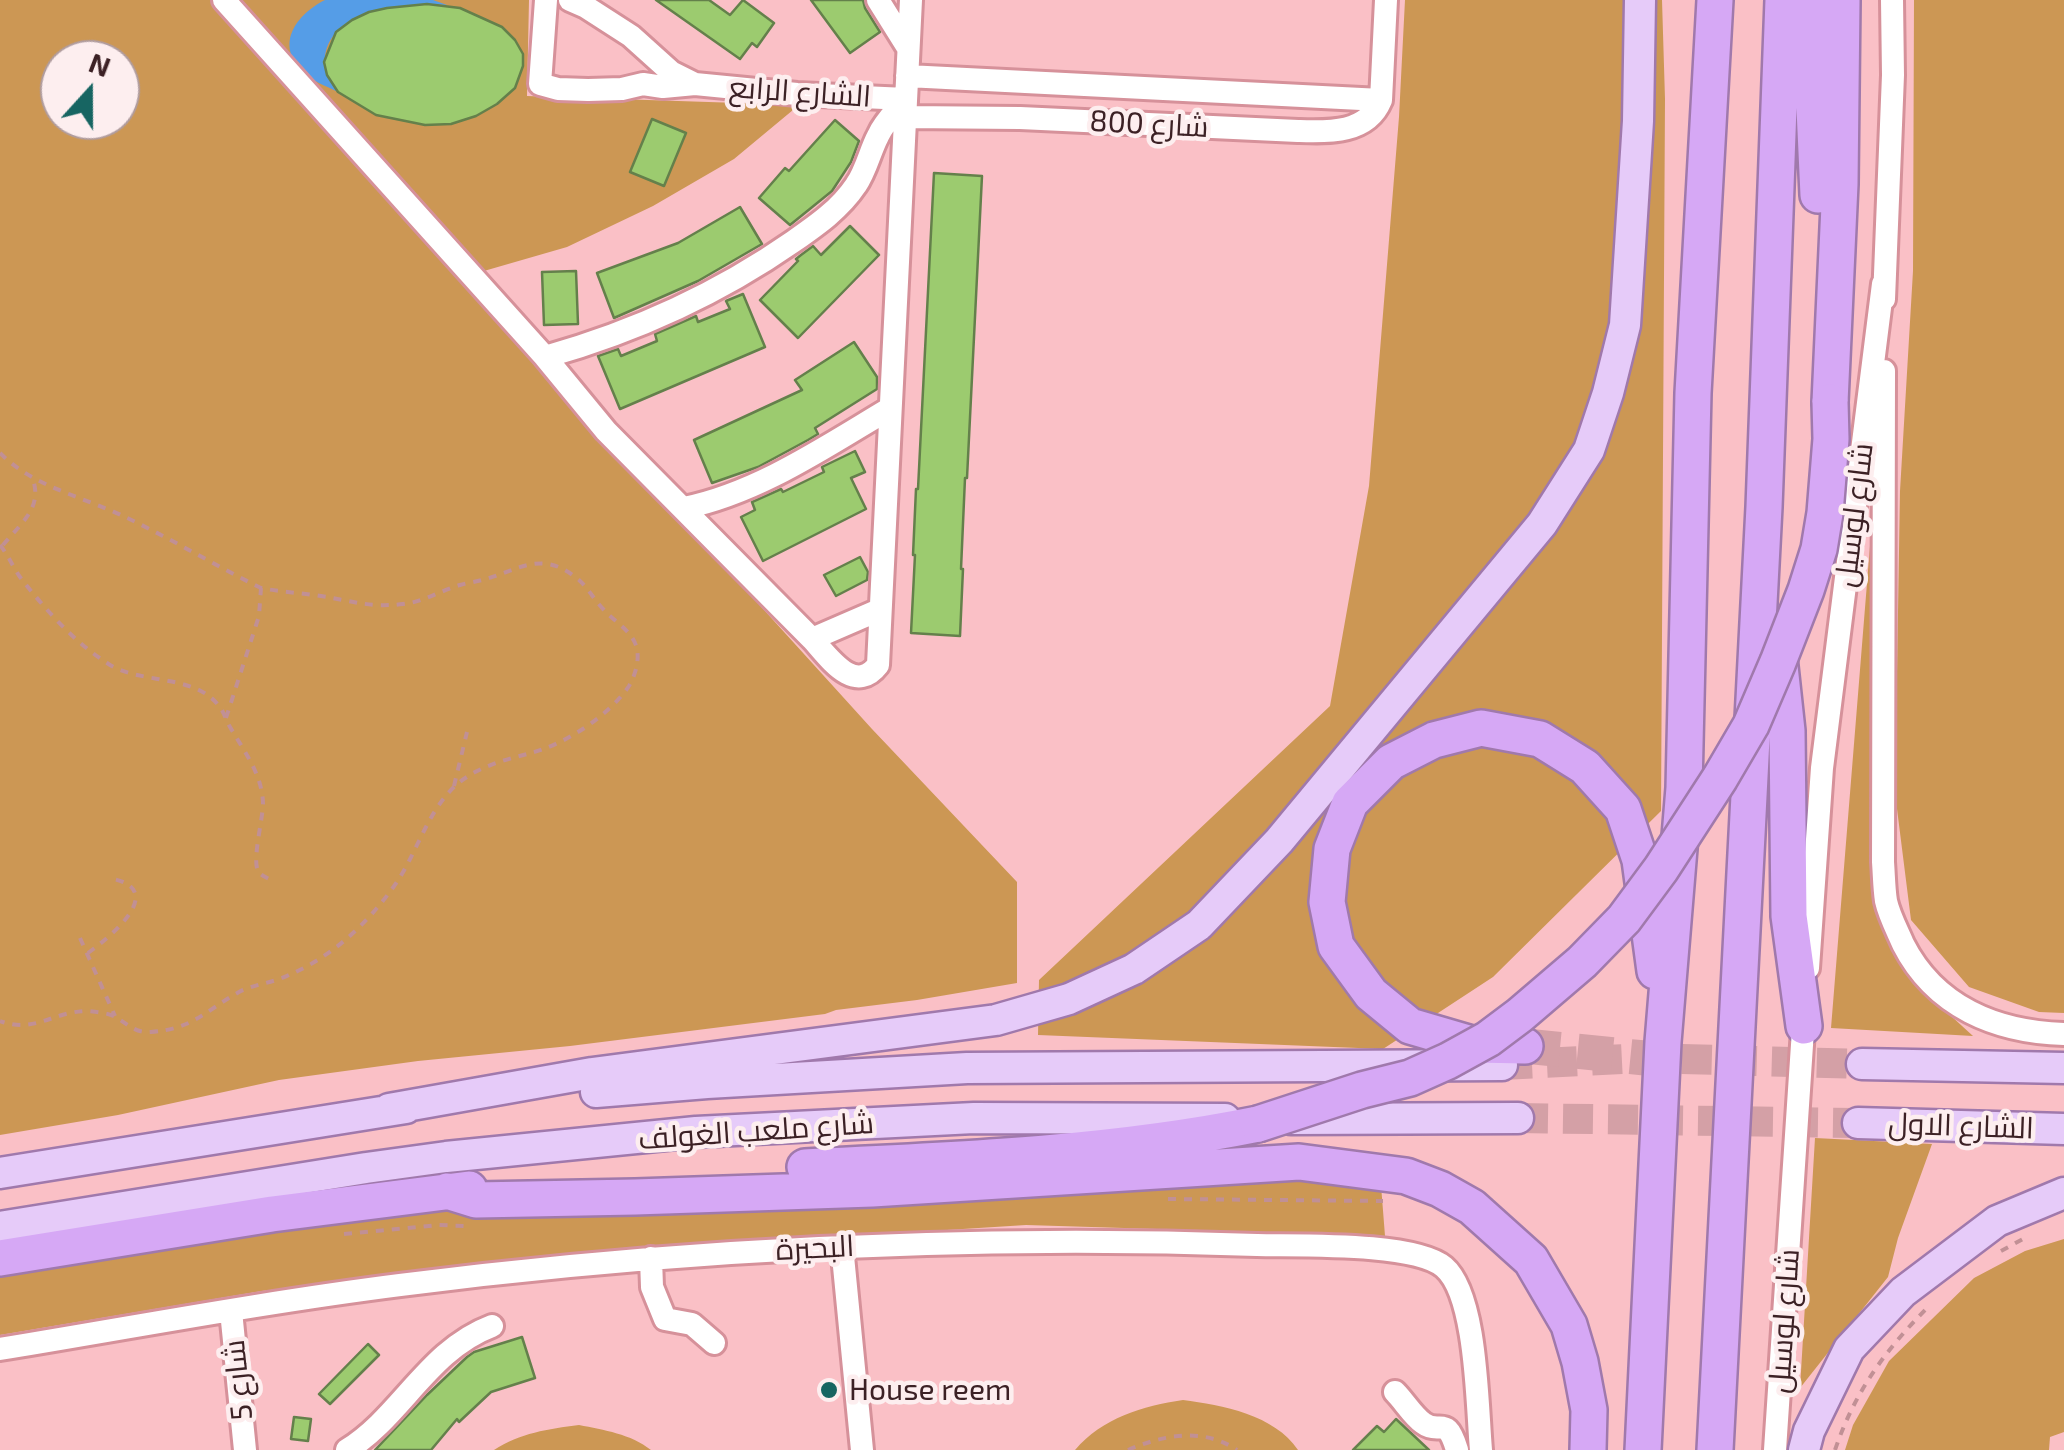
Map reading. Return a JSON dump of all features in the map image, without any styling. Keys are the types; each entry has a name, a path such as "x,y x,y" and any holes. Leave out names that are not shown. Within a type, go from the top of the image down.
{"highway":[{"path":"1702,0 1712,64"},
{"path":"1642,1450 1664,1042 1684,788 1693,393 1715,0"},
{"name":"شارع لوسيل","path":"1715,1450 1764,506 1783,0"},
{"path":"1809,0 1830,389"},
{"path":"0,1258 447,1190 964,1158 1190,1138 1258,1124 1410,1078 1488,1039 1582,962 1624,919 1661,870 1750,724 1820,549 1829,458 1838,239 1842,0"},
{"path":"1764,506 1787,730 1789,916 1804,1026"},
{"path":"1514,1056 1410,1026 1371,994 1336,946 1327,902 1332,849 1350,803 1391,762 1434,740 1481,728 1540,739 1586,767 1622,809 1640,860 1664,1042"},
{"path":"447,1190 476,1200 655,1197 891,1188 1299,1162 1406,1176 1472,1207 1532,1260 1569,1324 1588,1410 1588,1450"}],"main road":[{"path":"389,1110 592,1073 996,1020 1069,999 1134,969 1199,925 1279,841 1542,524 1589,450 1625,325 1638,122 1640,0"},
{"name":"شارع ملعب الغولف","path":"0,1173 389,1110 707,1083 967,1068 1514,1056"},
{"name":"الشارع الاول","path":"1862,1064 2064,1068"},
{"name":"شارع ملعب الغولف","path":"0,1227 382,1165 696,1132 974,1118 1518,1118"},
{"name":"الشارع الاول","path":"1858,1123 2064,1128"},
{"path":"1804,1450 1809,1431 1849,1349 1903,1292 1997,1221 2064,1193"}],"street":[{"path":"224,0 606,431 843,673 859,676 872,673 878,666 910,0"},
{"name":"الشارع الرابع","path":"546,0 540,84 558,89 695,84 798,94 906,98"},
{"name":"الشارع الرابع","path":"570,0 630,36 671,72 695,84"},
{"path":"878,0 908,48"},
{"path":"1380,100 1386,0"},
{"path":"1884,284 1892,0"},
{"path":"1020,118 1021,82"},
{"name":"شارع 800","path":"1021,82 1380,100 1366,120 1329,132 1020,118 906,98 1021,82"},
{"path":"544,357 710,294 815,227 858,184 879,132 906,98"},
{"name":"شارع لوسيل","path":"1884,284 1883,862 1887,904 1908,953 1926,980 1954,1004 1978,1016 2038,1033 2064,1034"},
{"name":"شارع لوسيل","path":"1775,1450 1822,768 1884,284"},
{"path":"684,508 712,502 800,462 890,408"},
{"path":"812,638 879,610"},
{"name":"البحيرة","path":"0,1349 395,1285 650,1258 987,1242 1230,1244 1404,1251 1432,1259 1445,1268 1463,1298 1481,1450"},
{"path":"842,1246 862,1450"},
{"path":"650,1258 652,1287 666,1319 692,1324 714,1343"},
{"name":"شارع 5","path":"231,1311 244,1450"},
{"path":"347,1450 363,1440 436,1363 475,1332 492,1326"},
{"path":"1395,1392 1422,1423 1442,1426 1451,1432 1458,1450"}],"path":[{"path":"0,453 32,477 120,514 261,588 361,606 392,605 420,601 535,563 560,567 585,585 635,641 638,662 628,687 616,704 568,737 491,765 454,787"},
{"path":"32,477 37,490 32,510 1,546 21,578 50,611 105,662 120,671 189,686 220,707 256,772 263,799 257,870 270,880"},
{"path":"226,718 258,616 261,588"},
{"path":"0,1021 29,1026 57,1015 88,1012 115,1016 145,1032 183,1026 204,1017 243,989 285,977 324,957 378,908 396,884 454,787 467,732"},
{"path":"88,953 109,938 132,913 131,887 108,878"},
{"path":"80,938 115,1016"},
{"path":"2000,1252 2029,1236"},
{"path":"1835,1450 1864,1385 1897,1337 1931,1304"},
{"path":"1128,1450 1156,1438 1192,1435 1237,1450"}],"shaded area":[{"path":"0,0 211,0 872,729 1017,882 1017,983 825,1014 279,1080 118,1115 0,1135"},
{"path":"231,0 529,0 527,96 799,105 734,159 653,206 567,247 477,273"},
{"path":"1405,0 1662,0 1665,99 1661,811 1493,977 1383,1049 1038,1035 1039,980 1330,706 1369,486"},
{"path":"1914,0 2064,0 2064,1013 2039,1012 1969,987 1911,920 1895,793 1900,491 1913,271"},
{"path":"1873,509 1875,908 1899,958 1938,1004 1973,1036 1831,1028"},
{"path":"1815,1138 1932,1144 1888,1277 1800,1388"},
{"path":"1228,1177 1381,1185 1385,1236 1026,1225 568,1254 262,1291 0,1335 0,1270 429,1209"},
{"path":"2064,1239 2064,1432 2050,1437 2049,1450 1845,1450 1853,1425 1889,1361 1974,1278 2025,1251"},
{"path":"1183,1400 1262,1420 1298,1450 1075,1450 1124,1415"},
{"path":"579,1425 626,1436 651,1450 494,1450 524,1436"}],"water":[{"path":"325,0 433,0 447,5 391,8 352,21 337,31 328,46 325,64 338,92 307,75 290,51 298,22"}],"building":[{"path":"656,0 709,0 730,15 743,0 774,23 757,47 752,43 740,59"},
{"path":"811,0 863,0 880,32 850,53"},
{"path":"427,4 460,8 502,27 523,54 515,88 476,116 451,124 425,125 376,115 338,92 324,62 336,32 369,12"},
{"path":"652,119 686,133 664,186 630,172"},
{"path":"835,120 859,141 851,162 832,191 790,225 759,198"},
{"path":"934,173 982,176 960,636 911,633"},
{"path":"740,207 762,244 698,281 614,318 597,273 678,243"},
{"path":"850,226 879,255 798,338 760,300 796,259 813,246 821,255"},
{"path":"576,271 578,324 544,325 542,272"},
{"path":"743,294 765,347 620,409 598,356 618,349 621,356 657,341 655,334 696,316 698,322 730,309 726,301"},
{"path":"854,342 877,377 877,389 815,428 818,434 808,440 758,467 712,483 694,440 802,390 795,380"},
{"path":"855,451 865,472 851,478 866,509 763,561 741,517 755,510 752,502 824,472 822,467"},
{"path":"860,557 868,572 867,580 836,596 824,575"},
{"path":"522,1337 535,1378 491,1392 459,1422 457,1419 431,1450 375,1450 467,1357"},
{"path":"368,1344 379,1355 330,1404 319,1394"},
{"path":"294,1417 311,1419 308,1441 291,1439"},
{"path":"1396,1419 1429,1450 1353,1450 1377,1426 1384,1432"}],"tunnel":[{"path":"1525,1046 1645,1058"},
{"path":"1502,1065 1645,1058 1862,1064"},
{"path":"1518,1118 1858,1123"}],"place":[{"name":"House reem","path":"829,1390"}]}
